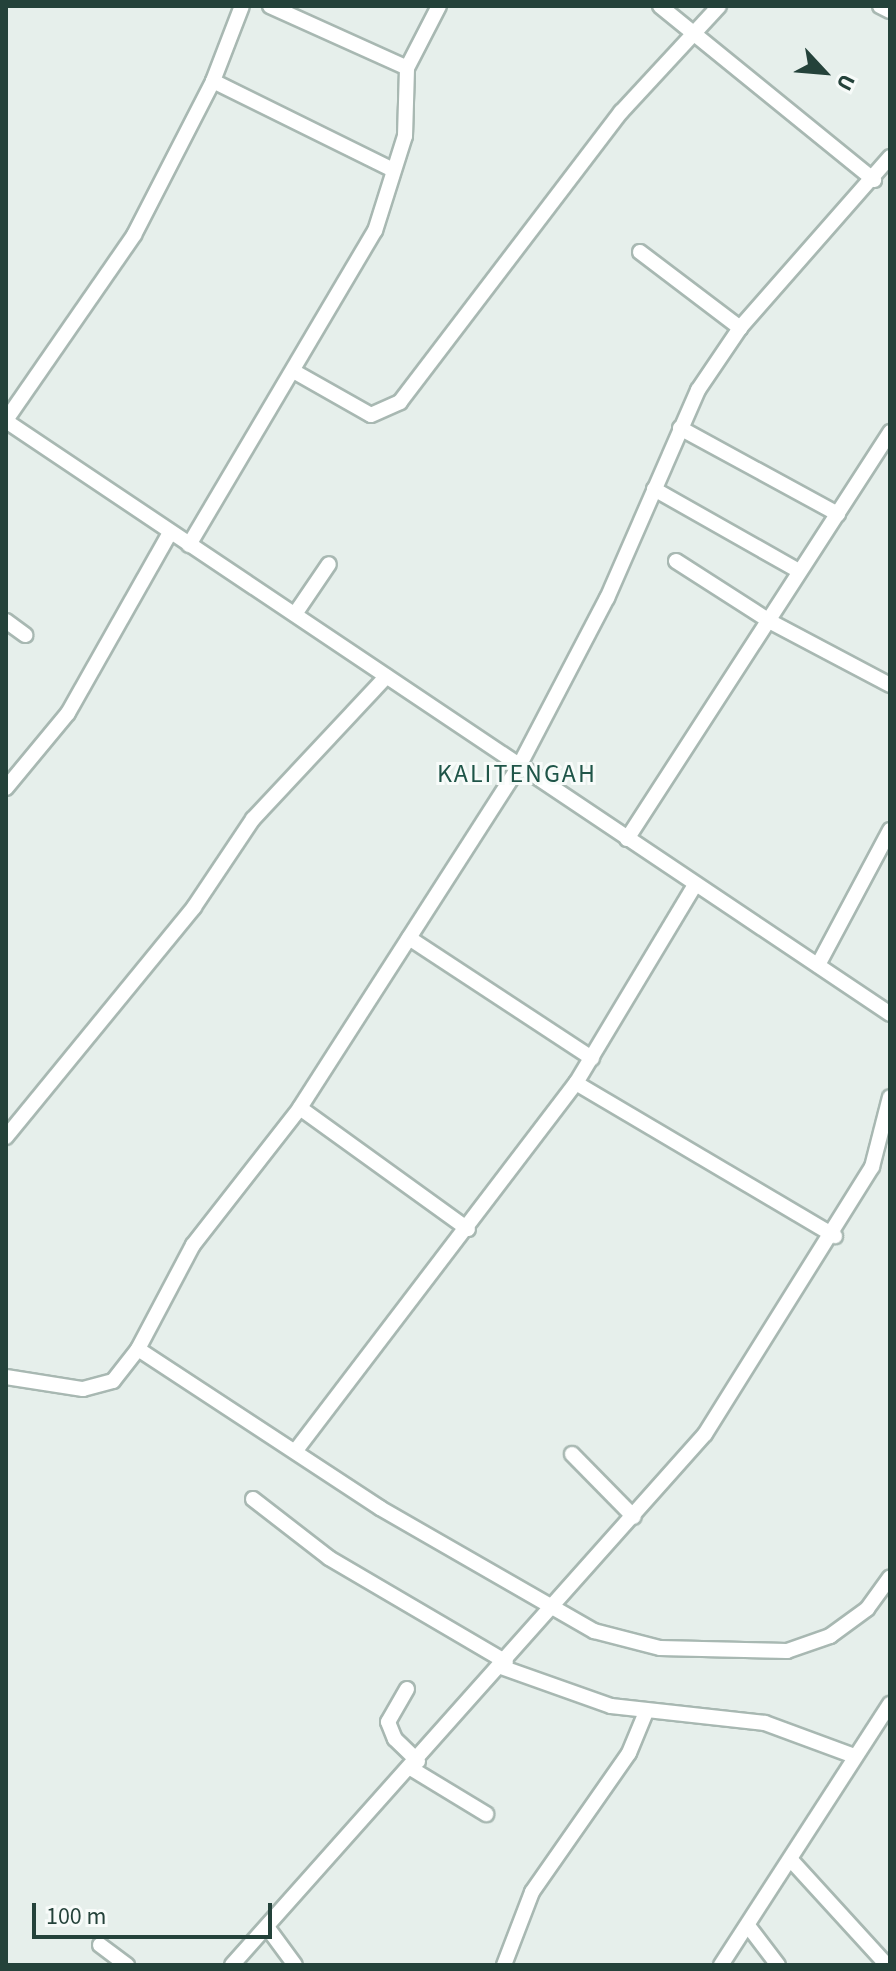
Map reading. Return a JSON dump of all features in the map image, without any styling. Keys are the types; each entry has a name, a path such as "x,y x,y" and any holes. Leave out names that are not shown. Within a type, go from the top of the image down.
{"street":[{"path":"242,6 213,81 134,235 6,420 694,887 890,1014"},
{"path":"270,6 407,68"},
{"path":"189,545 295,372 375,231 405,136 407,68 439,6"},
{"path":"660,6 694,37 874,180"},
{"path":"295,372 371,415 400,402 621,112 694,37 719,6"},
{"path":"880,6 890,11"},
{"path":"213,81 393,170"},
{"path":"6,1377 83,1389 113,1381 138,1349 193,1245 300,1108 518,768 654,489 680,428 740,328 874,180 890,157"},
{"path":"640,252 740,328"},
{"path":"680,428 838,514"},
{"path":"627,839 771,622 799,571 890,432"},
{"path":"654,489 799,571"},
{"path":"6,788 68,713 170,533"},
{"path":"676,561 771,622 890,685"},
{"path":"295,614 329,564"},
{"path":"6,621 25,635"},
{"path":"6,1137 194,907 253,819 386,677"},
{"path":"818,965 890,830"},
{"path":"297,1449 348,1374 468,1229 576,1083 694,887"},
{"path":"409,938 592,1058"},
{"path":"576,1083 835,1236"},
{"path":"232,1965 415,1765 548,1610 634,1517 727,1404 835,1236 885,1146 890,1097"},
{"path":"300,1108 468,1229"},
{"path":"138,1349 548,1610 660,1648 787,1651 830,1636 867,1609 890,1577"},
{"path":"572,1454 634,1517"},
{"path":"253,1499 329,1558 504,1664 646,1712 765,1723 854,1756"},
{"path":"407,1689 388,1722 395,1739 415,1765 486,1814"},
{"path":"721,1965 749,1927 854,1756 890,1704"},
{"path":"504,1965 532,1892 629,1753 646,1712"},
{"path":"791,1860 887,1965"},
{"path":"267,1927 295,1965"},
{"path":"749,1927 778,1965"},
{"path":"100,1945 127,1965"}],"district":[{"name":"KALITENGAH","path":"517,774"}]}
